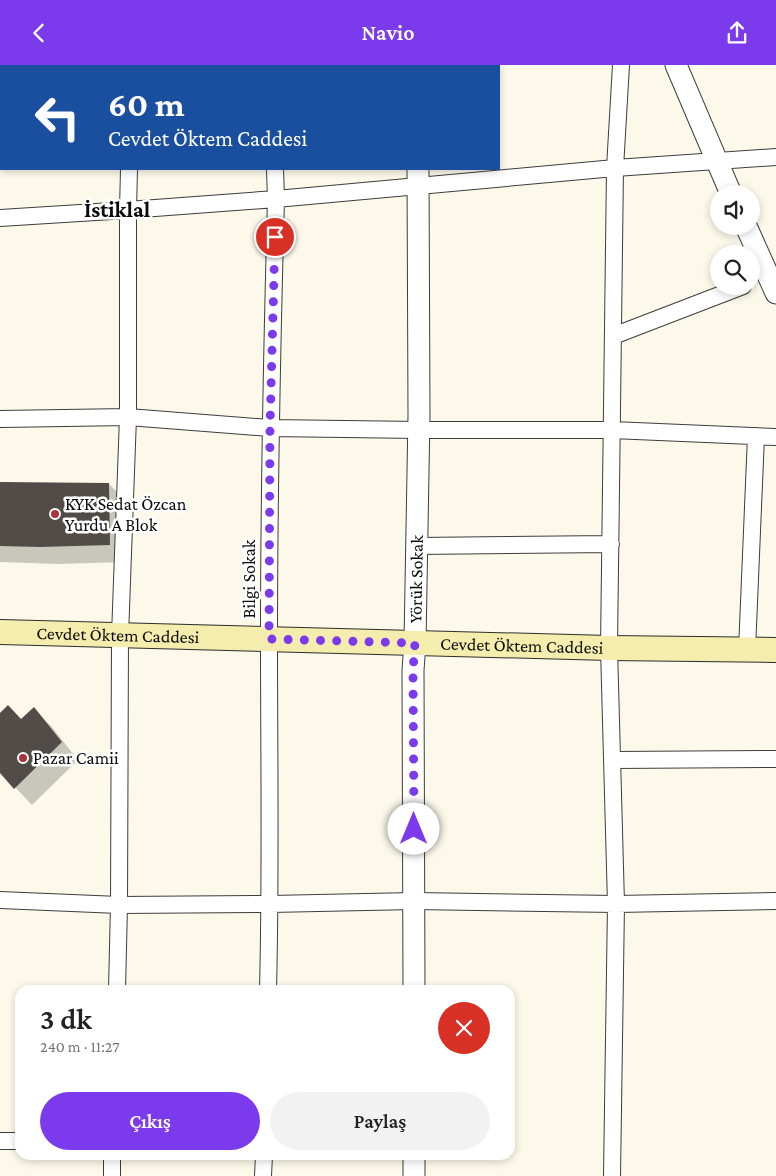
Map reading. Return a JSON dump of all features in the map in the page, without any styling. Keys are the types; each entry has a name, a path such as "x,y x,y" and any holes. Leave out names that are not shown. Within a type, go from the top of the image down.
{"main road":[{"name":"Cevdet Öktem Caddesi","path":"0,633 609,648 776,650"}],"street":[{"path":"612,1176 616,904 609,648 615,168 621,65"},
{"path":"676,65 727,185"},
{"path":"0,218 276,199 418,177 615,168 776,157"},
{"path":"117,985 120,636 128,417 129,170"},
{"name":"Bilgi Sokak","path":"268,985 270,904 270,428 276,199 275,170"},
{"name":"Yörük Sokak","path":"414,985 413,670 419,430 418,177"},
{"path":"749,235 765,284"},
{"path":"613,336 720,295"},
{"path":"0,419 128,417 270,428 612,430 776,437"},
{"path":"747,650 756,436"},
{"path":"416,546 611,544"},
{"path":"612,760 776,759"},
{"path":"0,900 119,905 414,901 616,904 776,901"},
{"path":"0,1141 15,1141"},
{"path":"112,1160 112,1176"},
{"path":"263,1176 264,1160"},
{"path":"414,1160 414,1176"}],"building":[{"name":"KYK Sedat Özcan Yurdu A Blok","path":"0,482 109,483 110,545 0,546"},
{"name":"Pazar Camii","path":"8,705 21,719 34,707 62,742 14,789 0,773 0,713"}],"place":[{"name":"KYK Sedat Özcan Yurdu A Blok","path":"55,514"},
{"name":"Pazar Camii","path":"23,758"}],"district":[{"name":"İstiklal","path":"117,209"}],"route":[{"path":"275,237 270,428 269,639 415,643 413,670 414,829"}]}
